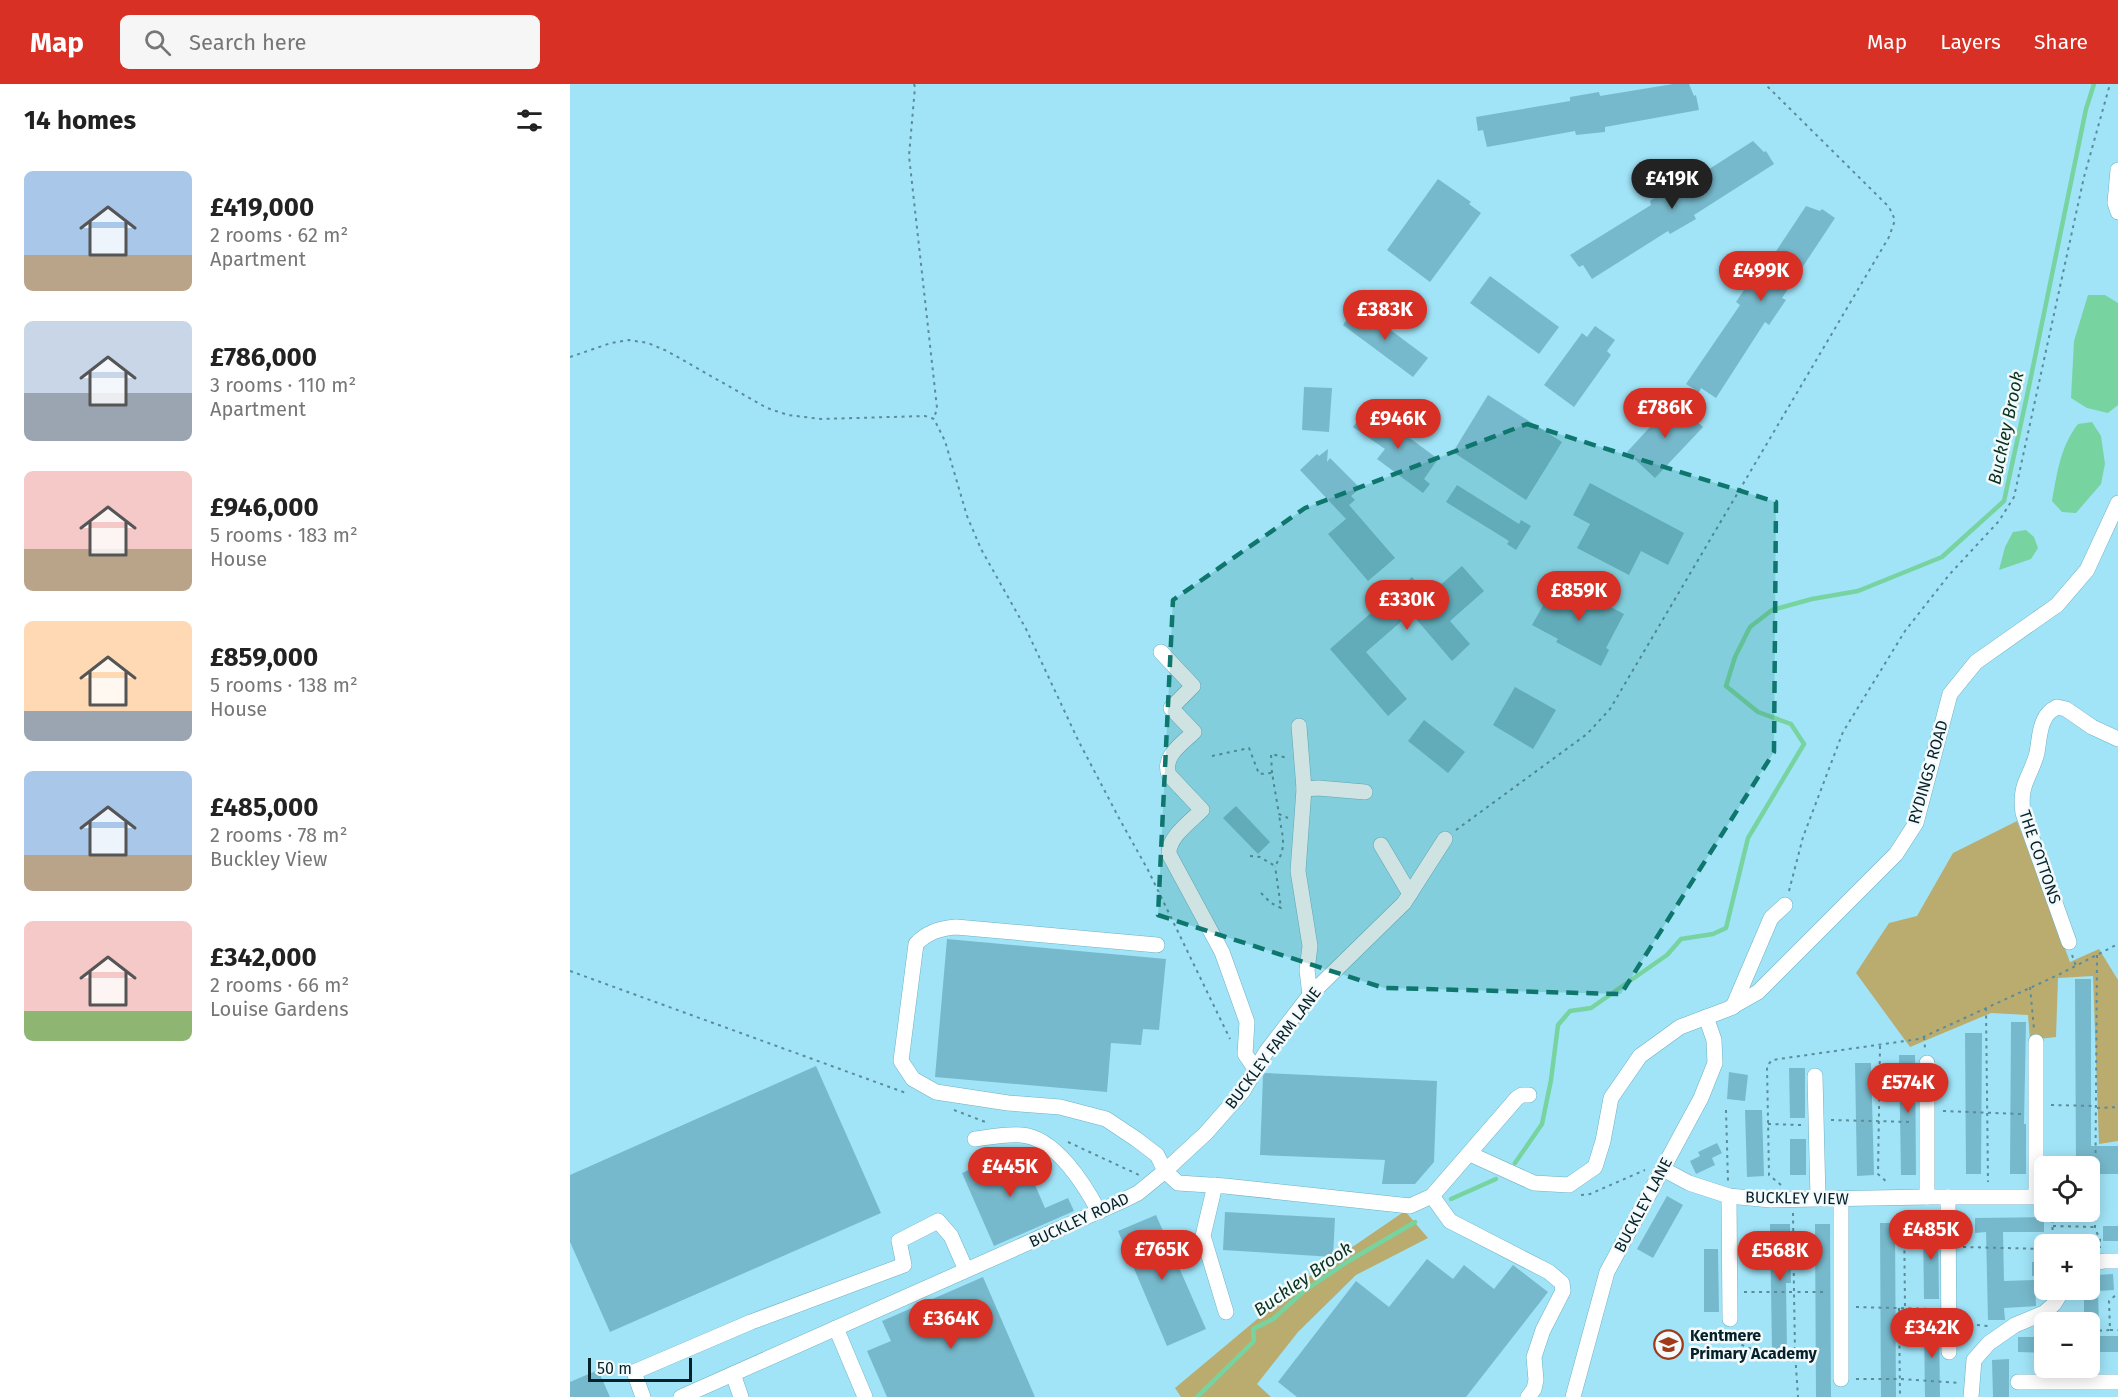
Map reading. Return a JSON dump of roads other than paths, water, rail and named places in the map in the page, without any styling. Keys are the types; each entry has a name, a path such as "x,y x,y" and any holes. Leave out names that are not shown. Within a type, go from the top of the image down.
{"street":[{"path":"2118,170 2115,203 2118,212"},
{"name":"RYDINGS ROAD","path":"1470,1154 1534,1183 1569,1185 1595,1167 1603,1141 1611,1098 1640,1056 1680,1027 1733,1006 1758,992 1896,854 1916,823 1950,694 1976,662 2057,605 2087,570 2118,503"},
{"path":"1161,652 1193,686 1171,708 1194,732 1168,757 1166,768 1169,775 1202,810 1174,839 1169,848 1169,854 1222,952 1247,1023 1245,1054 1256,1070"},
{"name":"THE COTTONS","path":"2069,942 2023,813 2023,787 2036,755 2043,720 2049,711 2057,707 2066,709 2092,727 2118,739"},
{"path":"1299,726 1304,789 1298,871 1310,946 1307,970 1310,994"},
{"path":"1304,789 1365,792"},
{"name":"BUCKLEY FARM LANE","path":"1165,1171 1213,1125 1243,1091 1310,994 1404,903 1445,839"},
{"path":"1381,845 1410,894"},
{"path":"1733,1006 1771,918 1785,905"},
{"path":"1157,945 956,927 942,928 923,936 915,944 902,1061 913,1079 936,1092 1008,1103 1060,1107 1106,1119 1157,1155 1165,1171 1178,1183 1410,1206 1432,1196 1517,1098 1529,1095"},
{"name":"BUCKLEY LANE","path":"1573,1397 1607,1272 1701,1098 1715,1063 1713,1040 1706,1017"},
{"path":"2036,1042 2038,1156"},
{"path":"1927,1063 1927,1197"},
{"path":"1815,1076 1818,1198"},
{"path":"975,1139 1024,1135 1042,1142 1062,1158 1090,1195 1098,1212"},
{"name":"BUCKLEY VIEW","path":"1663,1168 1689,1183 1729,1196 1771,1200 2034,1197"},
{"name":"BUCKLEY ROAD","path":"681,1397 1098,1212 1138,1192 1165,1171"},
{"path":"1215,1185 1203,1236 1226,1312"},
{"path":"1432,1196 1450,1221 1549,1272 1562,1283 1563,1291 1543,1330 1534,1357 1536,1380 1534,1389 1528,1397"},
{"path":"1729,1196 1730,1319"},
{"path":"1948,1197 1949,1352"},
{"path":"1841,1200 1841,1379"},
{"path":"642,1397 634,1372 751,1322 904,1265 900,1241 938,1221 951,1236 966,1270"},
{"path":"2100,1262 2118,1261"},
{"path":"1971,1390 1974,1360 1989,1343 2013,1327 2044,1313 2057,1300"},
{"path":"836,1328 865,1397"},
{"path":"733,1374 741,1397"},
{"path":"2018,1382 2118,1382"}],"waterway":[{"name":"Buckley Brook","path":"1515,1163 1542,1124 1551,1080 1558,1025 1570,1011 1591,1008 1667,955 1681,939 1713,934 1726,928 1748,838 1804,744 1791,724 1758,712 1726,686 1735,657 1750,627 1772,610 1812,599 1858,591 1942,557 2004,501 2086,109 2094,84"},
{"name":"Buckley Brook","path":"1451,1199 1496,1179"},
{"name":"Buckley Brook","path":"1197,1397 1254,1341 1253,1329 1273,1319 1304,1291 1347,1262 1415,1222"}],"place":[{"name":"Kentmere Primary Academy","path":"1669,1344"}]}
